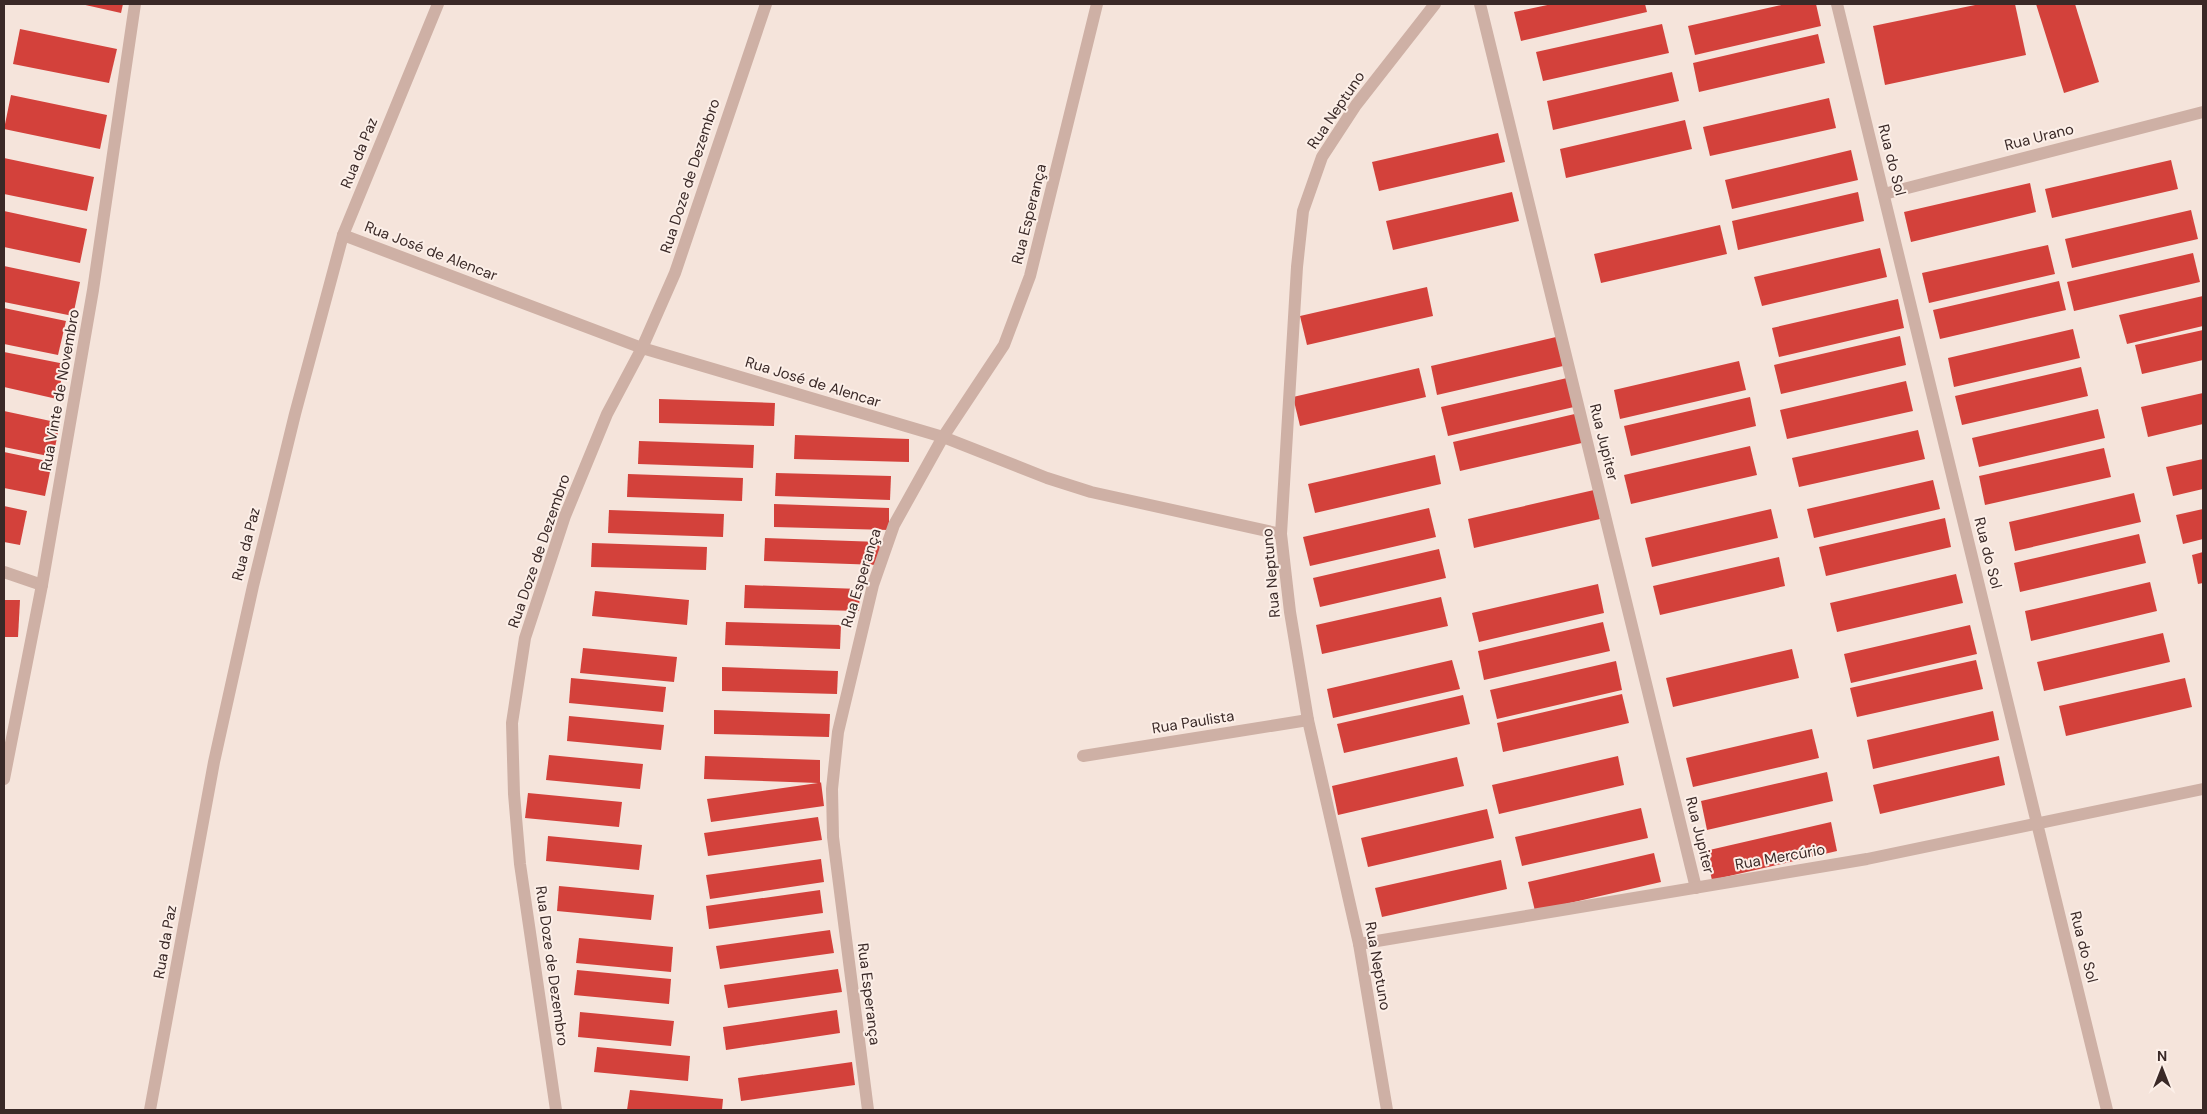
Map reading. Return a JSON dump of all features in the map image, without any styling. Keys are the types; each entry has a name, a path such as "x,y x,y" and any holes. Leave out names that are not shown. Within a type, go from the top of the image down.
{"street":[{"name":"Rua Vinte de Novembro","path":"4,779 42,585 94,290 135,4"},
{"name":"Rua da Paz","path":"150,1110 212,772 249,605 295,414 344,235 438,4"},
{"name":"Rua Doze de Dezembro","path":"556,1110 520,864 514,794 512,723 526,638 565,516 607,414 642,348 675,273 766,4"},
{"name":"Rua Esperança","path":"868,1110 833,837 832,789 837,742 873,585 894,525 943,437 1004,345 1018,312 1030,276 1097,4"},
{"name":"Rua Neptuno","path":"1387,1110 1359,944 1308,720 1290,612 1281,534 1297,267 1303,211 1322,157 1356,105 1435,4"},
{"name":"Rua Jupiter","path":"1480,4 1696,888"},
{"name":"Rua do Sol","path":"1837,4 2107,1110"},
{"name":"Rua Urano","path":"1884,194 2203,112"},
{"name":"Rua José de Alencar","path":"344,235 642,348 943,437 1047,478 1092,492 1281,534"},
{"path":"4,572 42,585"},
{"name":"Rua Paulista","path":"1083,756 1308,720"},
{"name":"Rua Mercúrio","path":"1359,944 1867,859 2203,789"}],"building":[{"path":"81,4 123,4 121,13"},
{"path":"1552,4 1645,4 1647,12 1521,41 1514,12"},
{"path":"1786,4 1816,4 1821,26 1695,55 1688,26"},
{"path":"1980,4 2015,4 2026,55 1885,85 1873,26"},
{"path":"2036,4 2075,4 2099,82 2064,93"},
{"path":"1662,24 1669,53 1543,81 1536,52"},
{"path":"20,29 117,49 109,83 13,64"},
{"path":"1818,34 1825,63 1699,92 1693,63"},
{"path":"1672,72 1679,101 1553,130 1547,101"},
{"path":"11,95 107,115 100,149 4,129"},
{"path":"1829,98 1836,128 1710,156 1703,127"},
{"path":"1685,120 1692,149 1566,178 1560,149"},
{"path":"1498,133 1505,162 1379,191 1372,162"},
{"path":"1851,150 1858,180 1732,209 1725,180"},
{"path":"4,158 94,177 87,211 4,194"},
{"path":"2171,160 2178,189 2052,218 2045,189"},
{"path":"2030,183 2036,212 1911,242 1904,212"},
{"path":"1512,192 1519,221 1393,250 1386,221"},
{"path":"1858,192 1864,221 1738,250 1732,221"},
{"path":"2191,210 2198,239 2072,268 2065,239"},
{"path":"4,211 87,229 80,263 4,247"},
{"path":"1720,225 1727,254 1601,283 1594,254"},
{"path":"2048,245 2055,274 1929,303 1922,273"},
{"path":"1880,248 1887,277 1762,306 1754,277"},
{"path":"2193,253 2200,282 2074,311 2067,282"},
{"path":"4,266 80,282 73,316 4,302"},
{"path":"2059,281 2066,310 1940,339 1933,310"},
{"path":"1427,287 1433,316 1307,345 1300,316"},
{"path":"2203,296 2203,326 2127,344 2119,315"},
{"path":"1898,299 1904,328 1779,357 1772,328"},
{"path":"4,308 66,321 58,355 4,344"},
{"path":"2073,329 2080,358 1954,387 1948,358"},
{"path":"2203,330 2203,360 2142,374 2135,345"},
{"path":"1900,336 1906,365 1781,394 1774,365"},
{"path":"1556,337 1563,366 1437,395 1431,366"},
{"path":"4,352 65,364 57,399 4,387"},
{"path":"1739,361 1746,390 1620,419 1614,390"},
{"path":"2081,367 2088,396 1962,425 1955,396"},
{"path":"1419,368 1426,397 1300,426 1293,397"},
{"path":"1567,378 1574,407 1448,436 1441,407"},
{"path":"1906,381 1913,411 1787,439 1780,410"},
{"path":"2203,393 2203,424 2148,437 2141,407"},
{"path":"1750,397 1756,426 1631,456 1624,426"},
{"path":"659,399 775,403 774,426 659,423"},
{"path":"2098,409 2105,438 1979,467 1972,438"},
{"path":"4,411 60,423 53,457 4,447"},
{"path":"1579,413 1586,442 1460,471 1453,442"},
{"path":"1918,430 1925,459 1799,487 1792,458"},
{"path":"795,435 909,439 909,462 794,459"},
{"path":"639,441 754,445 753,468 638,464"},
{"path":"1750,446 1757,475 1631,504 1624,475"},
{"path":"2104,448 2111,477 1985,505 1979,476"},
{"path":"4,452 52,462 45,496 4,488"},
{"path":"1435,455 1441,484 1315,513 1308,484"},
{"path":"2203,459 2203,489 2173,496 2166,467"},
{"path":"776,473 891,476 890,500 775,496"},
{"path":"628,474 743,478 742,501 627,497"},
{"path":"1933,480 1940,509 1814,538 1807,509"},
{"path":"1594,490 1600,519 1474,548 1468,519"},
{"path":"2134,493 2141,522 2015,551 2009,522"},
{"path":"774,504 889,508 889,530 774,527"},
{"path":"4,506 27,511 20,545 4,542"},
{"path":"1429,508 1436,537 1310,566 1303,537"},
{"path":"1771,509 1778,538 1652,567 1645,538"},
{"path":"2203,509 2203,539 2183,544 2176,515"},
{"path":"609,510 724,514 723,537 608,533"},
{"path":"1945,518 1951,547 1826,576 1819,547"},
{"path":"2139,534 2146,563 2020,592 2014,563"},
{"path":"765,538 880,542 879,565 764,561"},
{"path":"592,543 707,547 706,570 591,567"},
{"path":"1439,549 1446,578 1320,607 1313,578"},
{"path":"2203,552 2203,583 2198,584 2192,555"},
{"path":"1779,557 1785,586 1660,615 1653,586"},
{"path":"1956,574 1963,603 1837,632 1830,603"},
{"path":"2150,582 2157,611 2031,641 2025,611"},
{"path":"1598,584 1604,613 1479,642 1472,613"},
{"path":"745,585 860,589 859,611 744,608"},
{"path":"595,591 689,600 687,625 592,616"},
{"path":"1441,597 1448,626 1322,654 1316,625"},
{"path":"4,600 20,600 18,637 4,637"},
{"path":"726,622 841,625 840,649 725,645"},
{"path":"1603,622 1610,651 1484,680 1478,651"},
{"path":"1970,625 1977,654 1851,683 1844,654"},
{"path":"2163,633 2170,662 2044,691 2037,662"},
{"path":"583,648 677,657 674,682 580,673"},
{"path":"1792,649 1799,678 1673,707 1666,678"},
{"path":"1452,660 1460,689 1333,718 1327,689"},
{"path":"1976,660 1983,689 1857,717 1850,688"},
{"path":"1616,661 1622,690 1497,719 1490,690"},
{"path":"722,667 838,671 837,694 722,691"},
{"path":"571,678 666,687 663,712 569,703"},
{"path":"2185,678 2192,707 2066,736 2059,706"},
{"path":"1622,694 1629,723 1503,752 1497,723"},
{"path":"1463,695 1470,724 1344,753 1337,724"},
{"path":"714,710 830,714 829,737 714,734"},
{"path":"1993,711 1999,740 1873,769 1867,740"},
{"path":"569,716 664,725 661,750 567,741"},
{"path":"1812,729 1819,758 1693,787 1686,758"},
{"path":"549,755 643,764 640,789 546,780"},
{"path":"705,756 820,760 820,783 824,806 711,822 707,799 818,783 704,779"},
{"path":"1618,756 1624,785 1499,814 1492,785"},
{"path":"1999,756 2005,785 1880,814 1873,785"},
{"path":"1457,757 1464,786 1338,815 1332,786"},
{"path":"1827,772 1833,801 1707,830 1701,801"},
{"path":"528,793 622,802 619,827 525,818"},
{"path":"1641,808 1648,838 1522,866 1515,837"},
{"path":"1487,809 1494,838 1368,867 1361,838"},
{"path":"818,817 822,840 708,856 704,833"},
{"path":"1831,822 1837,851 1712,880 1705,851"},
{"path":"548,836 642,845 639,870 546,861"},
{"path":"1654,853 1661,882 1535,911 1528,882"},
{"path":"821,859 824,882 710,899 706,875"},
{"path":"1501,860 1507,889 1382,917 1375,888"},
{"path":"559,886 654,895 651,920 557,911"},
{"path":"820,890 823,913 709,929 706,906"},
{"path":"830,930 834,953 720,969 716,946"},
{"path":"579,938 673,947 671,972 576,963"},
{"path":"838,969 842,992 728,1008 724,985"},
{"path":"577,970 671,979 669,1004 574,995"},
{"path":"837,1010 840,1033 726,1050 723,1027"},
{"path":"580,1012 674,1021 671,1046 578,1037"},
{"path":"597,1047 690,1056 688,1081 594,1072"},
{"path":"852,1062 855,1085 741,1101 738,1078"},
{"path":"630,1090 723,1099 722,1110 627,1110"}]}
